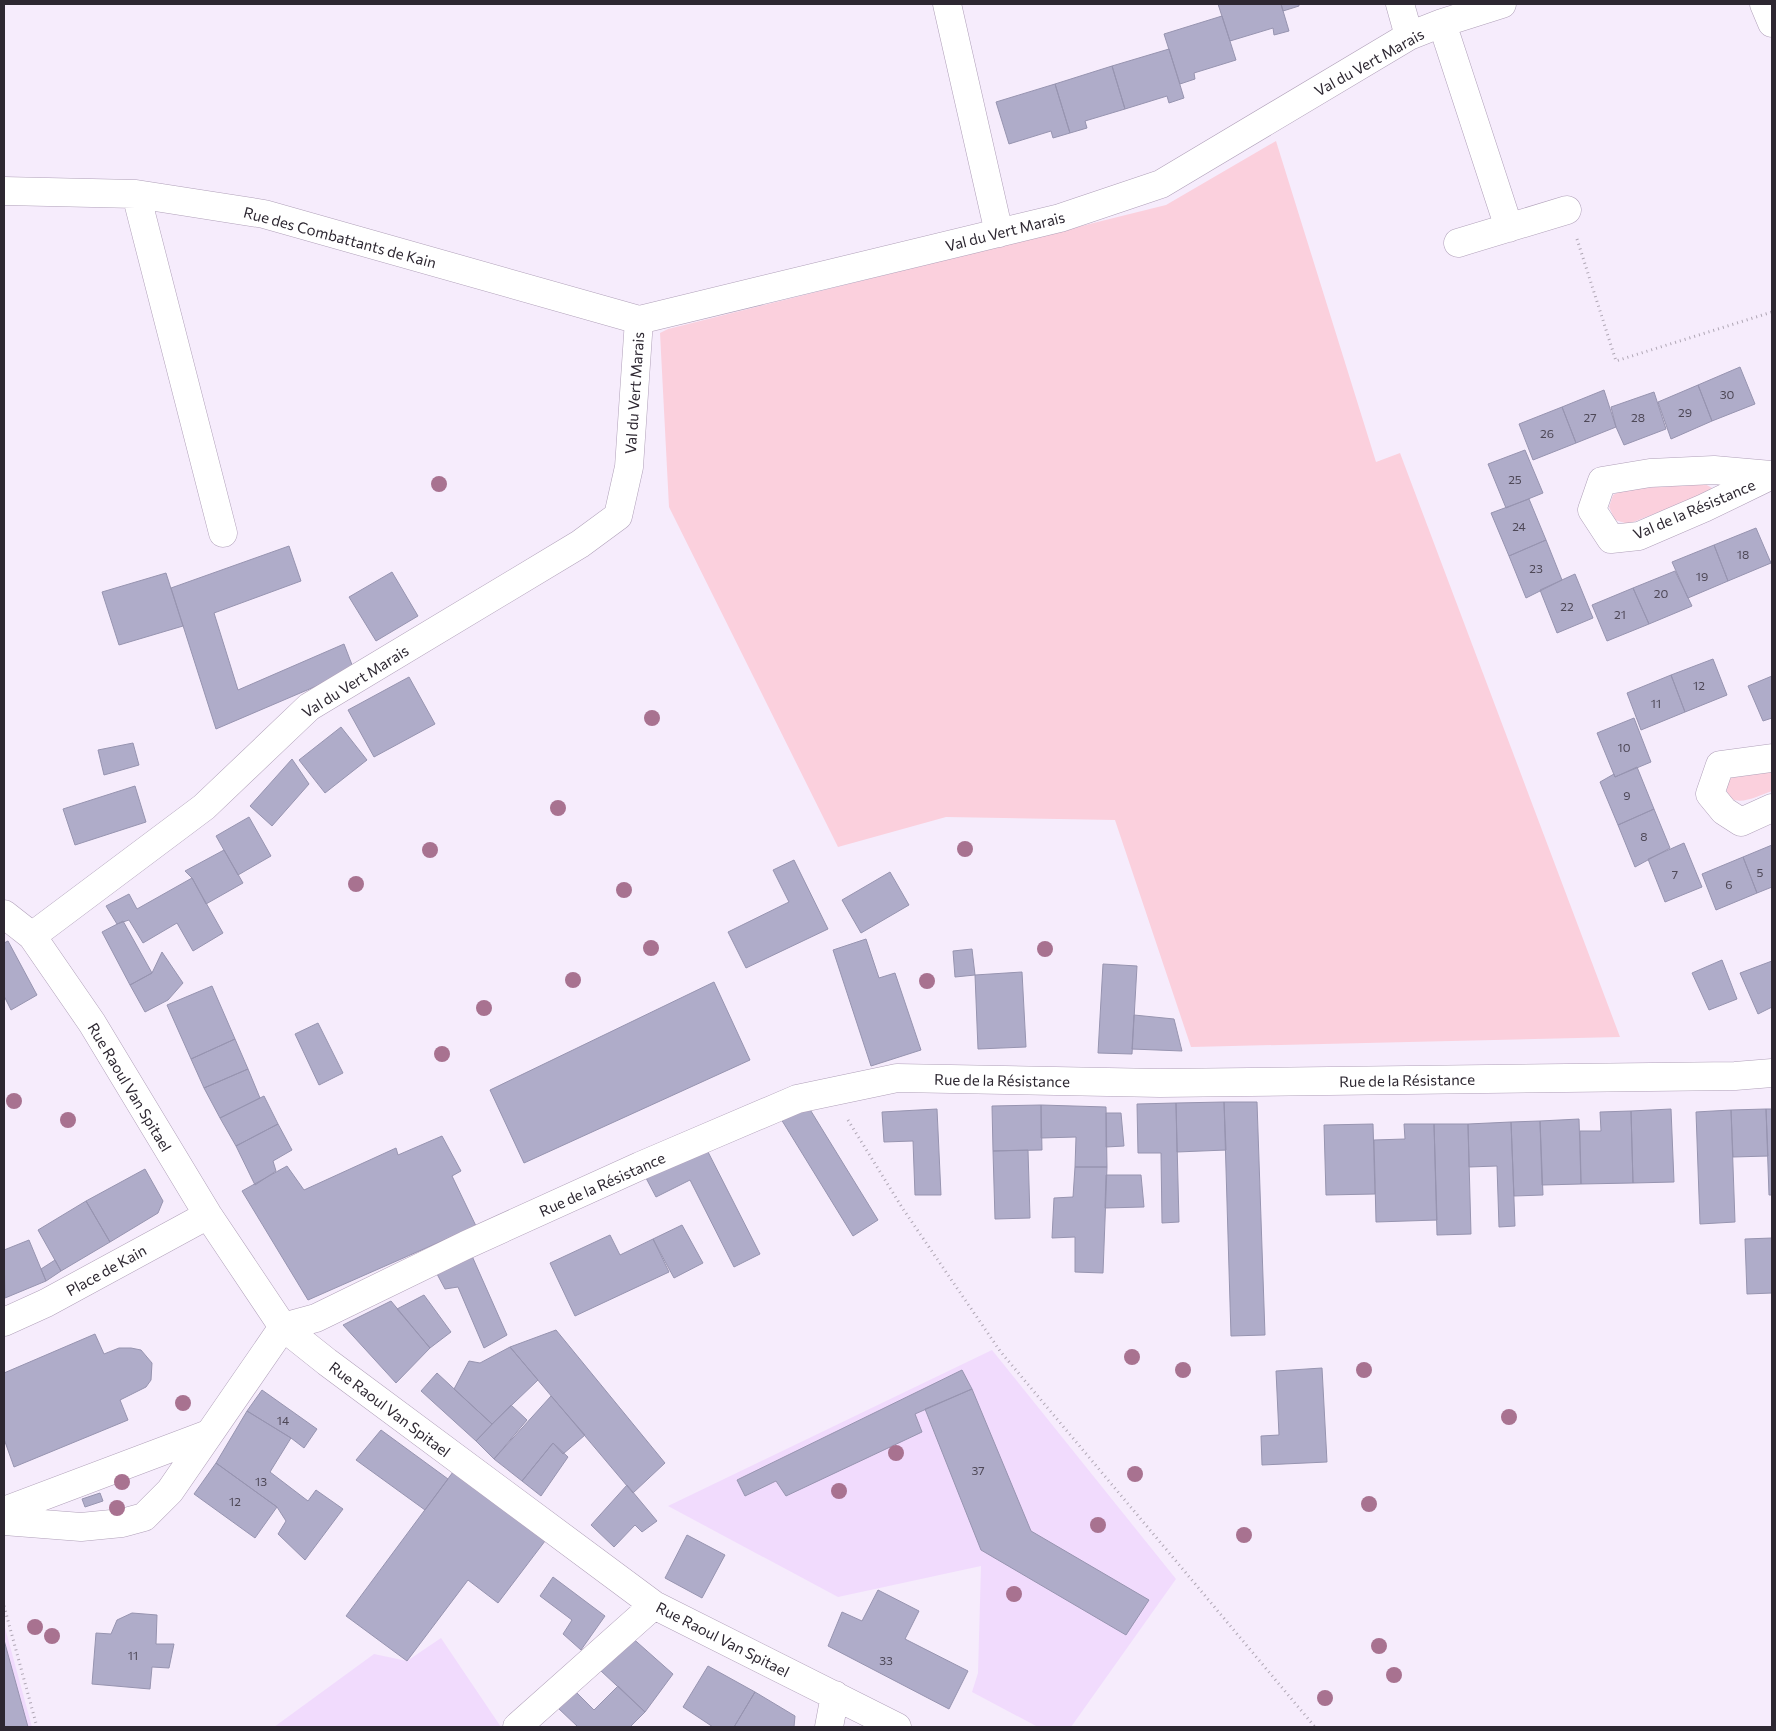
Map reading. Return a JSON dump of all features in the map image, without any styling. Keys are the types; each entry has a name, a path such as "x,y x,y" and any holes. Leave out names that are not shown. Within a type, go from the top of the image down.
{"street":[{"path":"947,4 999,233"},
{"path":"1400,4 1409,36"},
{"name":"Val du Vert Marais","path":"32,936 204,807 309,707 580,544 618,516 629,467 639,320 1060,218 1161,184 1409,36 1442,23 1502,4"},
{"path":"1764,4 1772,23"},
{"name":"Val du Vert Marais","path":"1442,23 1509,228"},
{"name":"Rue des Combattants de Kain","path":"4,191 136,194 264,214 639,320"},
{"path":"136,194 223,533"},
{"path":"1458,243 1567,210"},
{"name":"Val de la Résistance","path":"1714,470 1772,475 1704,508 1639,536 1610,540 1592,510 1602,481 1650,473 1714,470"},
{"path":"1772,758 1720,765 1710,794 1724,811 1741,822 1772,808"},
{"name":"Rue Raoul Van Spitael","path":"4,914 32,936 92,1023 208,1215 284,1327 327,1362 654,1605 897,1727"},
{"name":"Rue de la Résistance","path":"284,1327 316,1318 466,1245 640,1166 797,1099 897,1078 1160,1083 1772,1074"},
{"name":"Place de Kain","path":"4,1322 46,1303 208,1215"},
{"path":"4,1521 82,1527 122,1524 144,1516 170,1492 208,1434 284,1327"},
{"path":"4,1510 208,1434"},
{"path":"517,1727 654,1605"},
{"path":"829,1727 835,1695"}],"path":[{"path":"1567,210 1616,361 1772,312"},
{"path":"831,1092 903,1209 1000,1351 1315,1727"},
{"path":"4,1606 37,1727"}],"shaded area":[{"path":"1276,141 1376,462 1400,453 1620,1037 1191,1047 1115,820 946,817 838,847 669,507 660,333 668,329 1166,205"},
{"path":"1705,484 1712,488 1706,494 1628,524 1615,520 1609,507 1613,495 1625,489"},
{"path":"1772,770 1772,791 1751,799 1737,801 1728,794 1726,785 1732,776"},
{"path":"992,1350 1176,1579 1071,1727 1038,1727 972,1692 978,1673 981,1566 838,1597 668,1506"},
{"path":"4,1624 32,1727 4,1727"},
{"path":"441,1638 501,1727 274,1727 374,1654 407,1661"}],"building":[{"path":"1218,4 1281,4 1289,31 1274,35 1273,28 1230,41"},
{"path":"1281,4 1299,4 1299,6 1283,11"},
{"path":"1222,16 1236,60 1194,73 1195,79 1180,84 1164,34"},
{"path":"1169,49 1184,98 1169,103 1167,96 1125,109 1112,66"},
{"path":"1112,66 1125,109 1085,121 1087,128 1070,133 1055,84"},
{"path":"1055,84 1070,133 1053,138 1051,131 1009,144 996,102"},
{"path":"1740,367 1755,404 1712,421 1698,385"},
{"path":"1698,385 1712,421 1671,439 1658,402"},
{"path":"1604,390 1616,427 1576,443 1562,407"},
{"path":"1654,392 1666,429 1624,445 1616,427 1611,407"},
{"path":"1562,407 1576,443 1533,460 1519,424"},
{"path":"1525,450 1543,493 1506,508 1488,464"},
{"path":"1529,499 1546,540 1509,556 1491,513"},
{"path":"1756,528 1771,563 1728,581 1714,545"},
{"path":"1546,540 1562,580 1526,598 1509,556"},
{"path":"1714,545 1728,581 1688,598 1672,562"},
{"path":"289,546 301,581 214,613 238,690 344,644 354,670 216,729 171,588"},
{"path":"1675,571 1692,606 1649,624 1633,588"},
{"path":"392,572 418,616 376,641 349,597"},
{"path":"166,573 183,626 119,645 102,592"},
{"path":"1575,574 1593,618 1557,633 1540,590"},
{"path":"1633,588 1649,624 1607,641 1592,605"},
{"path":"1713,659 1727,695 1685,712 1671,675"},
{"path":"1671,675 1685,712 1641,730 1627,693"},
{"path":"1772,676 1772,718 1763,721 1748,686"},
{"path":"409,677 435,724 374,757 348,710"},
{"path":"1634,718 1651,762 1615,777 1597,733"},
{"path":"341,727 367,760 325,793 299,760"},
{"path":"133,743 139,765 104,775 98,750"},
{"path":"292,759 309,784 272,826 250,806"},
{"path":"1637,767 1654,809 1618,825 1600,782 1614,774 1615,777"},
{"path":"135,786 146,822 75,845 63,809"},
{"path":"1654,809 1670,848 1635,867 1618,825"},
{"path":"249,817 271,856 238,875 216,836"},
{"path":"1684,843 1702,887 1665,902 1648,859"},
{"path":"1772,845 1772,887 1757,893 1743,857"},
{"path":"224,850 243,883 206,904 192,878 185,871"},
{"path":"1743,857 1757,893 1716,910 1702,874"},
{"path":"794,860 828,929 746,968 728,932 789,902 773,870"},
{"path":"890,872 909,905 861,933 842,900"},
{"path":"192,878 223,933 193,951 177,923 143,943 129,920 117,924 106,906 129,894 137,909"},
{"path":"123,921 152,973 130,985 102,932"},
{"path":"866,939 879,978 895,973 921,1050 871,1066 833,950"},
{"path":"8,941 37,995 11,1010 4,996 4,943"},
{"path":"972,949 975,975 955,977 953,951"},
{"path":"162,952 183,983 168,1000 145,1012 130,985 152,973"},
{"path":"1722,960 1737,999 1709,1010 1692,973"},
{"path":"1772,961 1772,1007 1758,1014 1740,973"},
{"path":"1103,964 1137,966 1132,1054 1098,1053"},
{"path":"1022,972 1026,1047 978,1049 975,975"},
{"path":"714,982 750,1060 524,1163 490,1090"},
{"path":"212,986 235,1039 191,1059 167,1005"},
{"path":"1134,1015 1174,1019 1182,1051 1132,1049"},
{"path":"318,1023 343,1073 319,1085 295,1034"},
{"path":"235,1039 248,1069 204,1088 191,1059"},
{"path":"248,1069 260,1098 220,1118 204,1088"},
{"path":"264,1096 278,1124 236,1146 220,1118"},
{"path":"1224,1102 1257,1102 1265,1335 1231,1336"},
{"path":"1224,1102 1226,1150 1177,1152 1176,1103"},
{"path":"806,1103 878,1220 853,1236 781,1119"},
{"path":"1176,1103 1179,1222 1162,1223 1161,1153 1138,1153 1137,1104"},
{"path":"1041,1105 1042,1150 993,1151 992,1106"},
{"path":"1041,1105 1106,1107 1107,1167 1075,1167 1076,1137 1041,1138"},
{"path":"937,1109 941,1195 915,1195 913,1141 884,1142 882,1112"},
{"path":"1671,1109 1674,1182 1633,1183 1631,1111"},
{"path":"1766,1109 1772,1109 1772,1195 1769,1195"},
{"path":"1766,1109 1768,1156 1733,1157 1731,1110"},
{"path":"1731,1110 1735,1222 1700,1224 1696,1112"},
{"path":"1631,1111 1633,1183 1581,1184 1580,1131 1601,1131 1600,1112"},
{"path":"1106,1113 1121,1113 1124,1146 1106,1147"},
{"path":"1579,1119 1581,1184 1542,1185 1540,1121"},
{"path":"1540,1121 1543,1195 1514,1196 1511,1122"},
{"path":"1511,1122 1515,1226 1499,1227 1497,1166 1469,1167 1468,1124"},
{"path":"278,1124 292,1150 273,1161 276,1171 255,1185 236,1146"},
{"path":"1373,1124 1375,1194 1326,1195 1324,1125"},
{"path":"1404,1124 1434,1124 1437,1220 1376,1222 1374,1140 1405,1139"},
{"path":"1434,1124 1468,1124 1471,1234 1437,1235"},
{"path":"442,1136 461,1171 452,1176 476,1226 308,1300 242,1191 287,1166 304,1190 396,1148 398,1155"},
{"path":"706,1148 760,1254 734,1267 690,1180 656,1197 646,1178"},
{"path":"1028,1150 1030,1218 995,1219 993,1151"},
{"path":"1075,1167 1107,1167 1103,1273 1075,1272 1075,1237 1052,1238 1054,1198 1073,1197"},
{"path":"145,1169 163,1201 158,1213 110,1242 86,1201"},
{"path":"1106,1175 1141,1175 1144,1207 1105,1208"},
{"path":"86,1201 110,1242 61,1271 38,1230"},
{"path":"682,1225 703,1263 674,1278 653,1239"},
{"path":"610,1235 620,1255 653,1239 669,1272 575,1316 550,1263"},
{"path":"1772,1238 1772,1293 1747,1294 1745,1239"},
{"path":"29,1240 46,1281 5,1298 4,1250"},
{"path":"472,1256 507,1335 484,1348 458,1287 445,1289 437,1274"},
{"path":"55,1260 61,1271 46,1281 41,1269"},
{"path":"424,1295 451,1332 430,1348 397,1309"},
{"path":"391,1301 430,1348 396,1383 343,1325"},
{"path":"556,1330 665,1463 633,1493 510,1347"},
{"path":"95,1334 104,1354 119,1348 131,1348 141,1350 152,1363 151,1380 146,1387 120,1400 128,1420 14,1467 4,1439 4,1373"},
{"path":"510,1347 538,1380 492,1424 454,1389 469,1361 480,1363"},
{"path":"1322,1368 1327,1462 1262,1465 1261,1436 1279,1435 1276,1371"},
{"path":"962,1370 972,1389 915,1414 922,1432 786,1496 776,1481 745,1496 737,1480"},
{"path":"437,1373 492,1424 476,1441 421,1391"},
{"path":"972,1389 1031,1531 1149,1600 1126,1635 981,1550 925,1409"},
{"path":"262,1390 317,1429 304,1448 247,1411"},
{"path":"551,1396 585,1435 563,1454 553,1443 522,1481 494,1459"},
{"path":"511,1405 527,1420 494,1459 476,1441"},
{"path":"247,1411 291,1438 270,1472 308,1501 316,1490 343,1509 305,1560 278,1534 286,1521 277,1507 216,1463"},
{"path":"381,1430 448,1479 425,1510 356,1460"},
{"path":"553,1443 568,1457 541,1496 522,1481"},
{"path":"216,1463 277,1507 255,1538 194,1494"},
{"path":"453,1472 545,1541 498,1603 468,1580 407,1661 346,1616"},
{"path":"627,1485 657,1521 642,1532 635,1525 614,1547 591,1525"},
{"path":"100,1493 103,1501 85,1507 82,1499"},
{"path":"687,1535 725,1555 702,1598 665,1578"},
{"path":"553,1577 605,1616 581,1650 563,1634 572,1620 540,1596"},
{"path":"878,1590 919,1611 905,1639 968,1671 949,1709 828,1646 842,1612 862,1621"},
{"path":"132,1613 157,1615 156,1644 174,1644 169,1668 152,1667 150,1689 92,1684 96,1633 111,1634 117,1620"},
{"path":"629,1635 673,1674 645,1712 601,1671"},
{"path":"4,1640 28,1727 4,1727"},
{"path":"708,1666 755,1692 734,1727 713,1727 683,1707"},
{"path":"618,1686 645,1712 630,1727 578,1727 558,1708 575,1691 594,1710"},
{"path":"755,1692 795,1716 794,1727 734,1727"}]}
